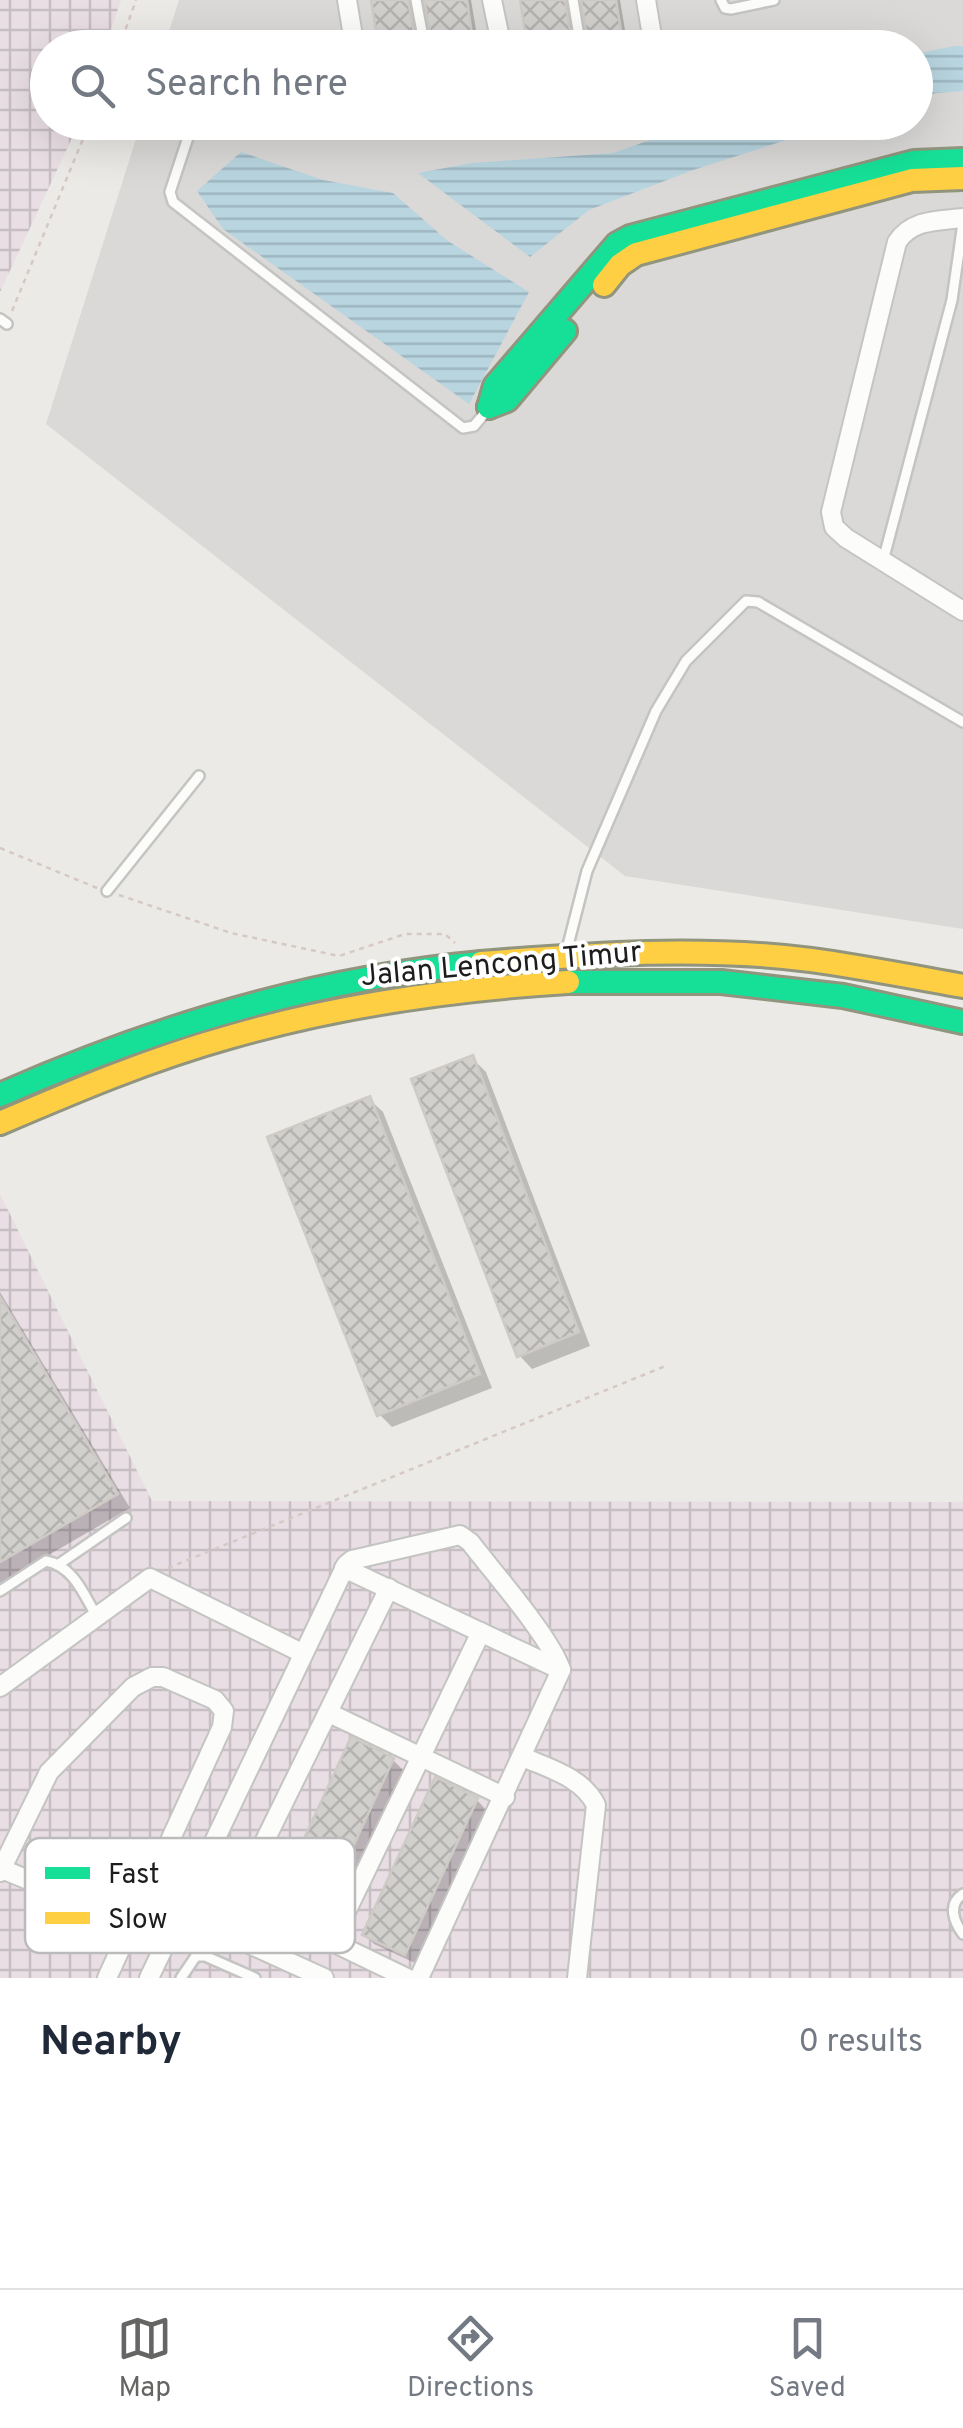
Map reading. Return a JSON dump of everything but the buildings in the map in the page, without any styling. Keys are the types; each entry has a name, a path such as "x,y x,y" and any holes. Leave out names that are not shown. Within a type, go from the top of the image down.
{"main road":[{"path":"489,407 495,386 617,244 914,162 963,160"},
{"path":"489,407 507,400 620,265 636,254 912,180 963,178"},
{"name":"Jalan Lencong Timur","path":"0,1095 130,1043 310,990 428,968 565,956 762,956 872,969 963,986"},
{"name":"Jalan Lencong Timur","path":"0,1123 80,1087 210,1043 322,1012 420,995 538,984 689,980 824,991 963,1022"},
{"path":"912,1008 963,1013"}],"street":[{"path":"347,0 352,30"},
{"path":"492,0 498,30"},
{"path":"646,0 651,30"},
{"path":"963,220 916,224 904,230 897,242 831,512 834,527 846,538 960,609 963,586"},
{"path":"216,1838 344,1568 352,1560 463,1536 553,1652 561,1670 419,1978"},
{"path":"344,1568 561,1670"},
{"path":"0,1688 150,1578 302,1653"},
{"path":"267,1838 389,1588"},
{"path":"355,1895 481,1632"},
{"path":"25,1881 1,1871 36,1793 56,1763 142,1680 162,1678 215,1700 224,1710 222,1727 171,1838"},
{"path":"329,1713 505,1797"},
{"path":"524,1757 576,1781 589,1791 596,1804 577,1978"},
{"path":"355,1952 407,1978"},
{"path":"107,1978 119,1953"},
{"path":"149,1978 161,1953"},
{"path":"270,1953 324,1978"}],"lane":[{"path":"416,0 421,30"},
{"path":"573,0 578,30"},
{"path":"721,0 725,8 731,9 774,0"},
{"path":"187,140 170,192 173,202 463,428 474,426 489,407"},
{"path":"882,561 958,300 963,220"},
{"path":"565,956 587,871 656,711 686,661 746,600 758,602 963,722"},
{"path":"106,891 199,776"},
{"path":"59,1564 126,1518"},
{"path":"0,1590 46,1562 59,1564 79,1585 96,1615"},
{"path":"963,1894 953,1910 956,1926 963,1934"},
{"path":"181,1978 196,1956 204,1956 255,1978"}],"path":[{"path":"125,30 136,0"},
{"path":"3,321 82,140"},
{"path":"0,848 106,891 231,933 338,956 405,934 445,934 479,963"},
{"path":"150,1578 247,1534 668,1365"}],"shaded area":[{"path":"0,0 121,0 111,30 30,30 30,140 71,140 0,292"},
{"path":"179,0 963,0 963,929 625,876 46,424 136,140 933,140 933,30 169,30"},
{"path":"0,1194 152,1501 963,1502 963,1978 0,1978"}],"water":[{"path":"963,46 963,91 933,94 933,50"},
{"path":"650,140 786,140 589,210 530,257 418,173 472,163 613,153"},
{"path":"241,152 323,180 393,193 448,241 529,292 469,404 223,229 197,191"}],"traffic: fast":[{"path":"489,407 495,386 617,244 630,237 914,162 963,160"},
{"path":"489,407 507,400 565,331"},
{"path":"0,1095 116,1048 236,1009 358,981 481,963"},
{"path":"568,982 721,982 843,996 963,1022"}],"traffic: slow":[{"path":"604,285 620,265 636,254 912,180 963,178"},
{"path":"481,963 604,954 729,953 811,960 963,986"},
{"path":"0,1123 142,1065 271,1026 397,1000 568,982"}]}
